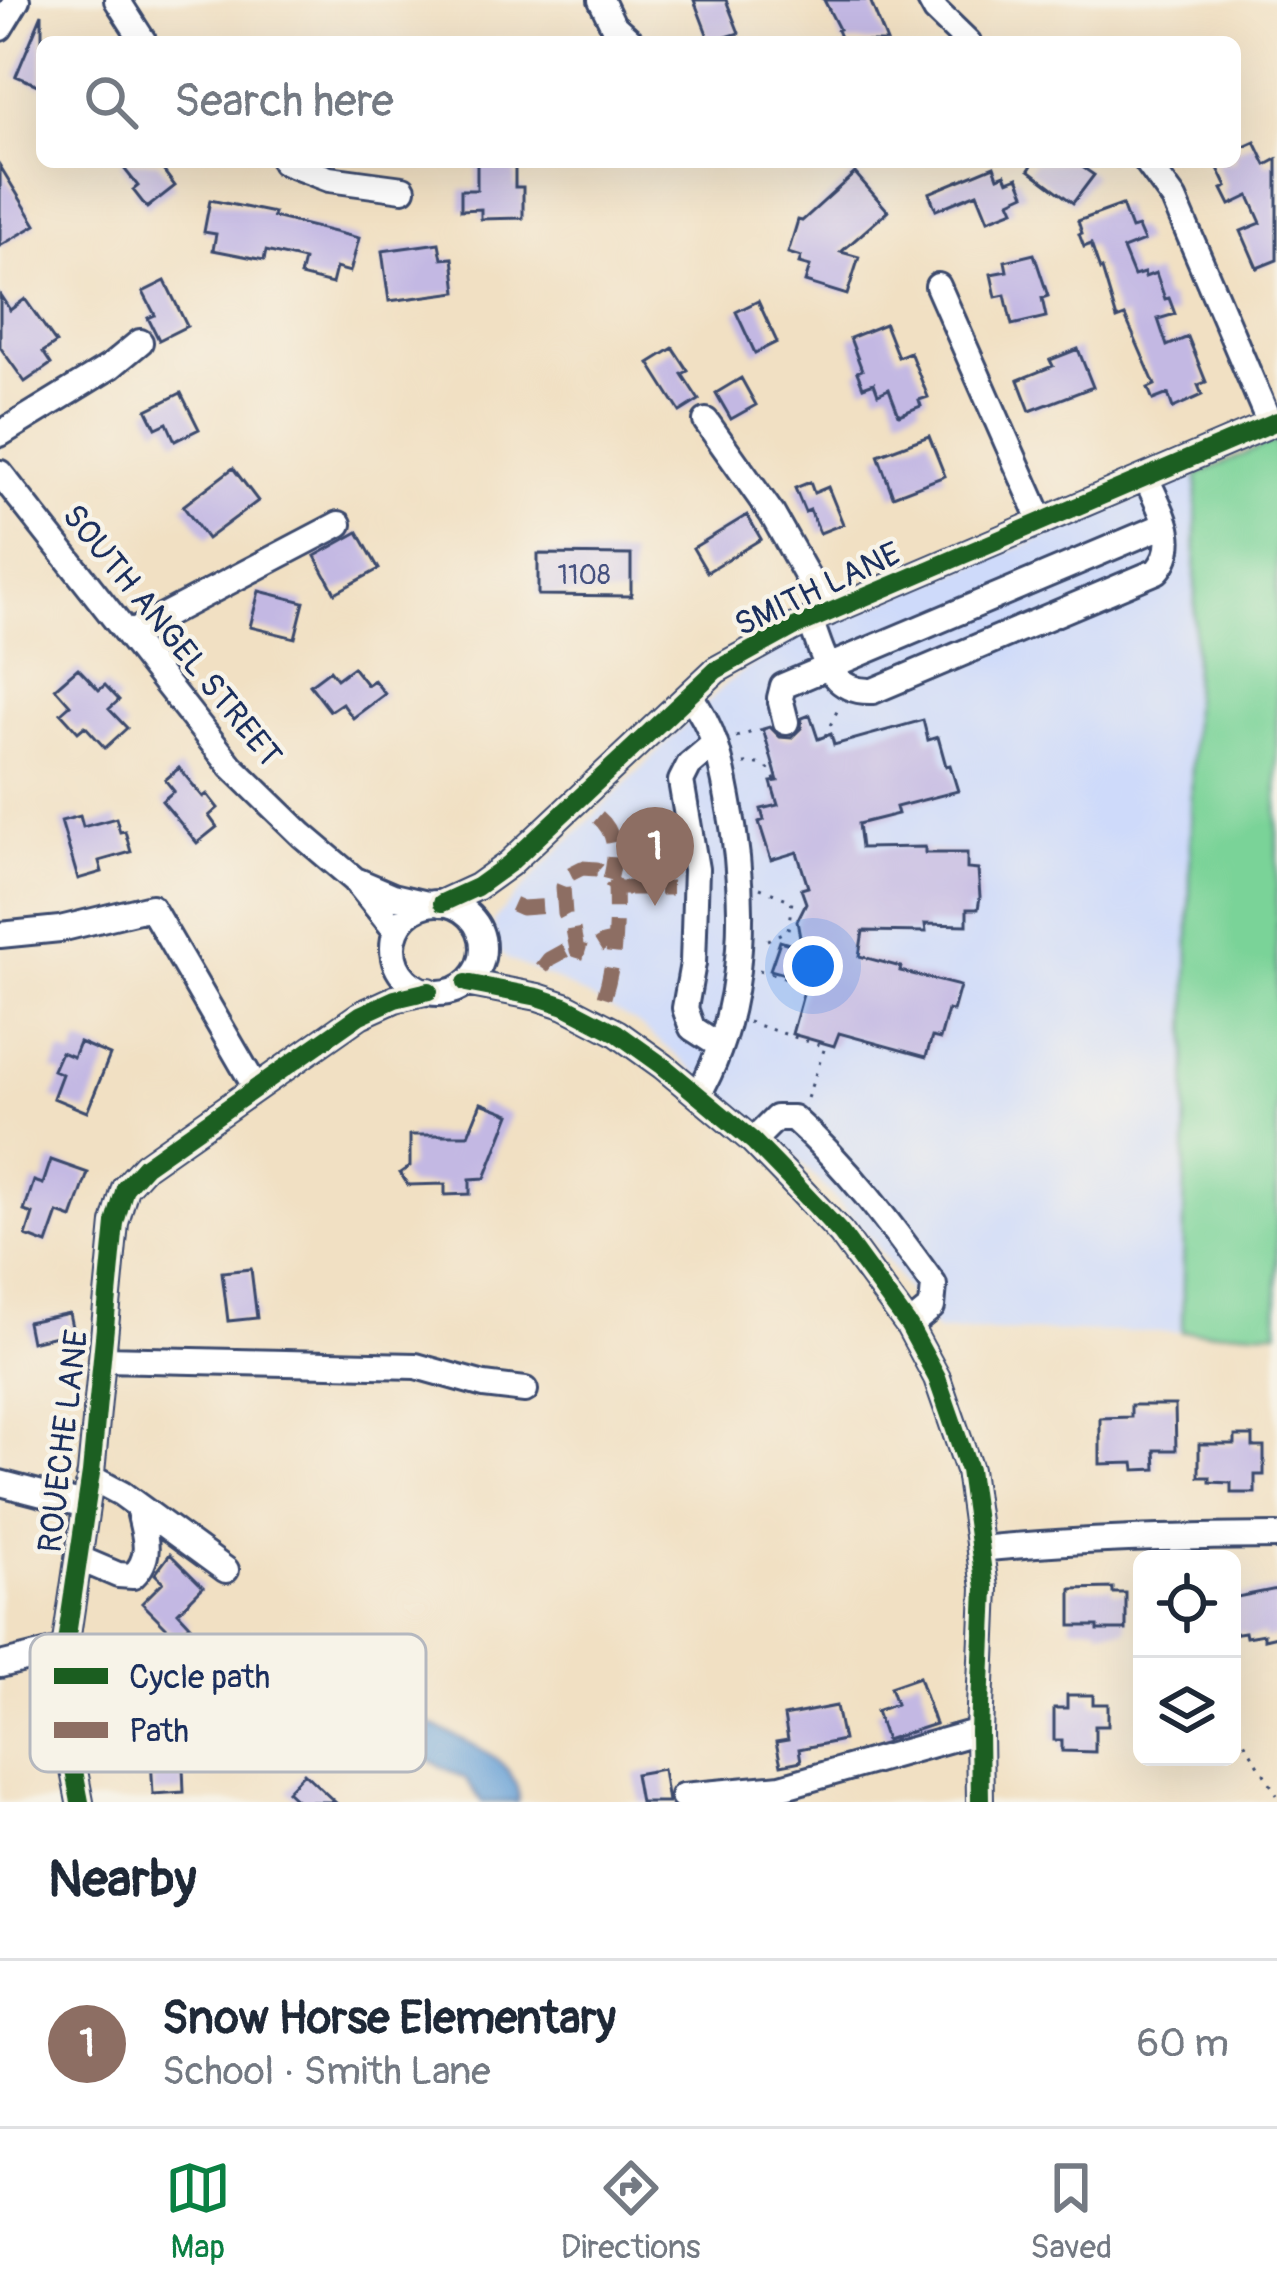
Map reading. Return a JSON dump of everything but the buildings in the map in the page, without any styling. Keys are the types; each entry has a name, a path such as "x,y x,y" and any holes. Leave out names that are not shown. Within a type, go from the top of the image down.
{"street":[{"path":"0,28 17,0"},
{"path":"117,0 140,36"},
{"path":"601,0 614,26 625,36"},
{"path":"930,0 962,36"},
{"path":"300,168 329,179 403,188"},
{"path":"1151,168 1174,199 1274,423"},
{"path":"938,286 1042,522"},
{"path":"0,434 111,366 140,342"},
{"path":"706,421 772,514 819,616 834,678 854,692 873,691 1157,571 1168,559 1171,541 1146,477"},
{"name":"SMITH LANE","path":"435,903 477,887 509,865 716,670 819,616 1274,423"},
{"name":"SOUTH ANGEL STREET","path":"0,473 231,766 356,880 393,896 435,903"},
{"path":"129,634 338,524"},
{"path":"775,726 783,686 1165,525"},
{"path":"690,696 722,741 740,897 738,961 720,1046 698,1095"},
{"path":"720,1046 692,1028 685,1008 693,964 696,869 681,781 689,765 722,741"},
{"name":"SMITH LANE","path":"482,943 492,898 509,865"},
{"name":"SOUTH ANGEL STREET","path":"356,880 395,944"},
{"path":"360,1015 385,981 403,920 414,910 435,903 469,915 503,972 538,997"},
{"path":"0,935 60,929 151,907 256,1088 360,1015 395,999 454,989 466,982 481,962 482,943"},
{"path":"395,944 406,979 429,991"},
{"path":"466,982 565,1006 617,1033 698,1095 753,1142 841,1234 909,1326 937,1378 969,1470 985,1588 980,1802"},
{"name":"ROUECHE LANE","path":"67,1634 104,1359 115,1223 124,1188 145,1166 256,1088"},
{"path":"753,1142 776,1118 793,1118 872,1199 934,1285 932,1307 909,1326"},
{"path":"104,1359 416,1366 484,1385 525,1390"},
{"path":"90,1477 226,1570"},
{"path":"0,1483 85,1505"},
{"path":"77,1558 118,1575 133,1576 145,1561 147,1547 138,1506"},
{"path":"980,1549 1041,1542 1277,1536"},
{"path":"0,1665 30,1658"},
{"path":"683,1796 782,1787 979,1731"},
{"name":"ROUECHE LANE","path":"74,1772 80,1802"}],"path":[{"path":"825,736 841,704"},
{"path":"722,741 775,726"},
{"path":"736,765 763,765 775,782"},
{"path":"753,885 792,901 788,930 754,945"},
{"path":"752,968 803,982"},
{"path":"740,1020 825,1047 804,1106"},
{"path":"1241,1737 1277,1795"}],"shaded area":[{"path":"1197,475 1182,1332 936,1331 874,1242 789,1149 637,1023 507,959 494,945 494,920 550,859 728,682 786,642","holes":["810,715 818,738 831,734 834,745 922,720 929,740 938,738 946,766 951,766 958,791 896,807 898,814 858,824 861,848 966,853 967,869 978,870 978,908 967,909 967,924 925,924 925,932 863,931 859,956 960,987 941,1038 932,1037 926,1057 839,1033 833,1046 792,1034 807,980 770,969 780,941 804,949 797,921 808,887 797,852 771,859 760,823 764,820 761,809 778,805 771,783 778,780 764,729"]}],"green space":[{"path":"1277,440 1277,1331 1182,1332 1197,475"}],"water":[{"path":"426,1721 496,1759 516,1785 518,1802 482,1802 466,1779 426,1759"}],"marked path":[{"path":"598,817 614,846 610,880"},
{"path":"604,997 614,941 615,928 615,885 597,869 582,868 568,875 563,887 565,914 577,950 587,953 603,943 616,940"},
{"path":"615,888 672,888"},
{"path":"513,904 522,908 566,905"},
{"path":"542,968 575,945"}],"cycle path":[{"path":"442,903 477,887 509,864 716,670 792,628 1277,421"},
{"path":"466,983 565,1006 617,1033 663,1066 753,1141 790,1179 841,1233 909,1326 937,1378 969,1470 985,1588 980,1802"},
{"path":"67,1634 91,1473 115,1223 125,1188 145,1166 360,1015 395,999 429,991"},
{"path":"74,1772 80,1802"}],"place":[{"name":"Snow Horse Elementary","path":"655,906"}]}
